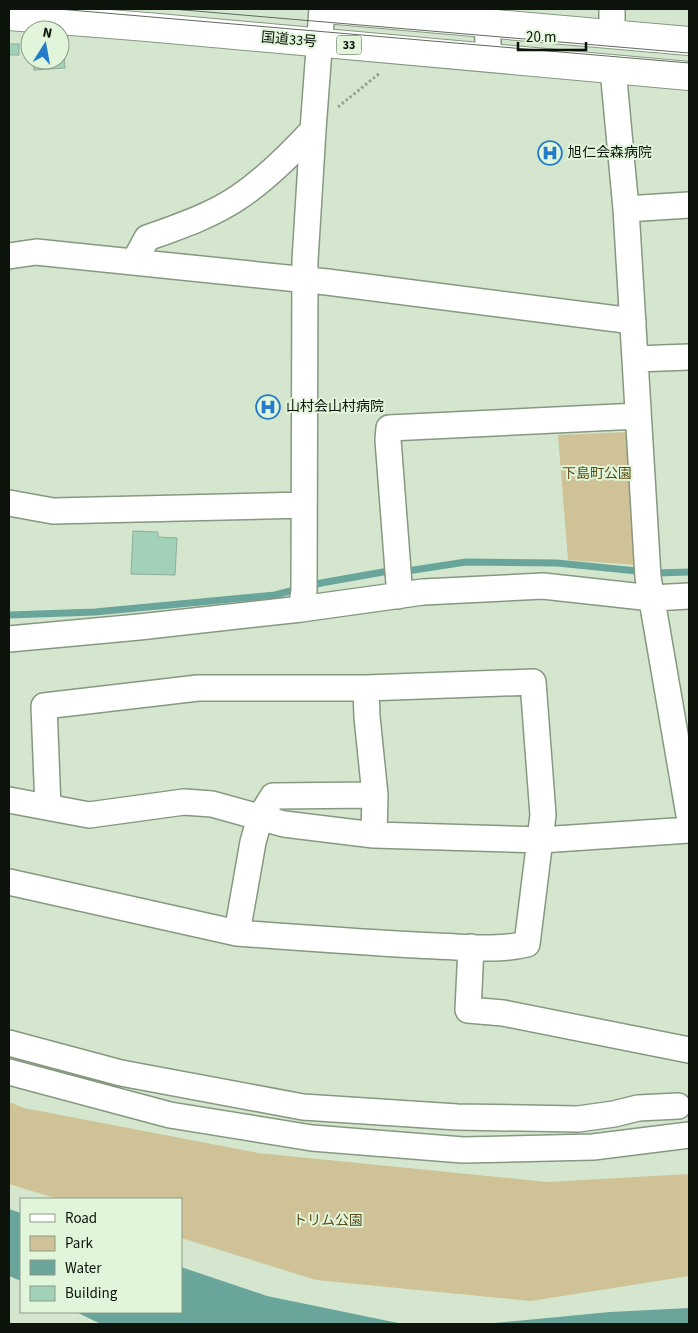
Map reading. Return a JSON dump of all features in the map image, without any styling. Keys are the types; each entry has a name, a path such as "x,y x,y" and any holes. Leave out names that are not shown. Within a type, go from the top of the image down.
{"highway":[{"path":"323,9 612,21 689,40"},
{"name":"国道33号","path":"9,16 689,76"}],"street":[{"path":"303,590 305,261 312,130 323,9"},
{"path":"487,15 489,58"},
{"path":"613,69 626,209 648,576 683,735 689,815"},
{"path":"134,262 147,238 204,217 238,198 282,163 312,130"},
{"path":"626,209 689,205"},
{"path":"9,256 36,252 134,262 306,280 633,321"},
{"path":"635,359 689,357"},
{"path":"398,582 389,428 638,416"},
{"path":"9,504 53,511 304,505"},
{"path":"9,639 139,627 303,590 398,582 423,592 543,586 648,576 689,596"},
{"path":"9,882 236,933 388,944 510,948 527,944 542,840 543,815 533,682 366,688 198,688 44,706 48,807"},
{"path":"366,688 375,795 374,835"},
{"path":"236,933 253,842 260,817 273,796 375,795"},
{"path":"9,800 89,815 184,802 212,804 284,824 374,835 542,840 689,830"},
{"path":"471,947 468,1010 503,1013 689,1050"},
{"path":"9,1043 121,1073 303,1107 457,1117 578,1119 614,1114 638,1108 683,1105"},
{"path":"9,1072 170,1115 312,1138 463,1150 593,1147 689,1136"},
{"path":"644,1142 661,1121 683,1105"}],"path":[{"path":"312,130 408,50"}],"green space":[{"name":"下島町公園","path":"629,432 637,565 568,560 558,435"},
{"name":"トリム公園","path":"9,1102 24,1108 258,1153 548,1182 689,1174 689,1276 531,1301 316,1280 182,1238 182,1198 55,1198 9,1184"}],"water":[{"path":"9,1209 20,1213 20,1281 9,1276"},
{"path":"182,1267 267,1296 403,1324 101,1324 78,1313 182,1313"},
{"path":"689,1308 689,1324 484,1324 610,1312"}],"building":[{"path":"9,44 19,44 19,55 9,55"},
{"path":"133,531 158,532 158,537 177,538 175,575 131,574"}],"waterway":[{"path":"9,615 95,612 275,595 321,583 383,572 407,571 466,562 557,563 657,573 689,572"}],"tram line":[{"path":"58,9 689,63"},
{"path":"172,9 689,53"}],"place":[{"name":"旭仁会森病院","path":"550,153"},
{"name":"山村会山村病院","path":"268,407"}]}
